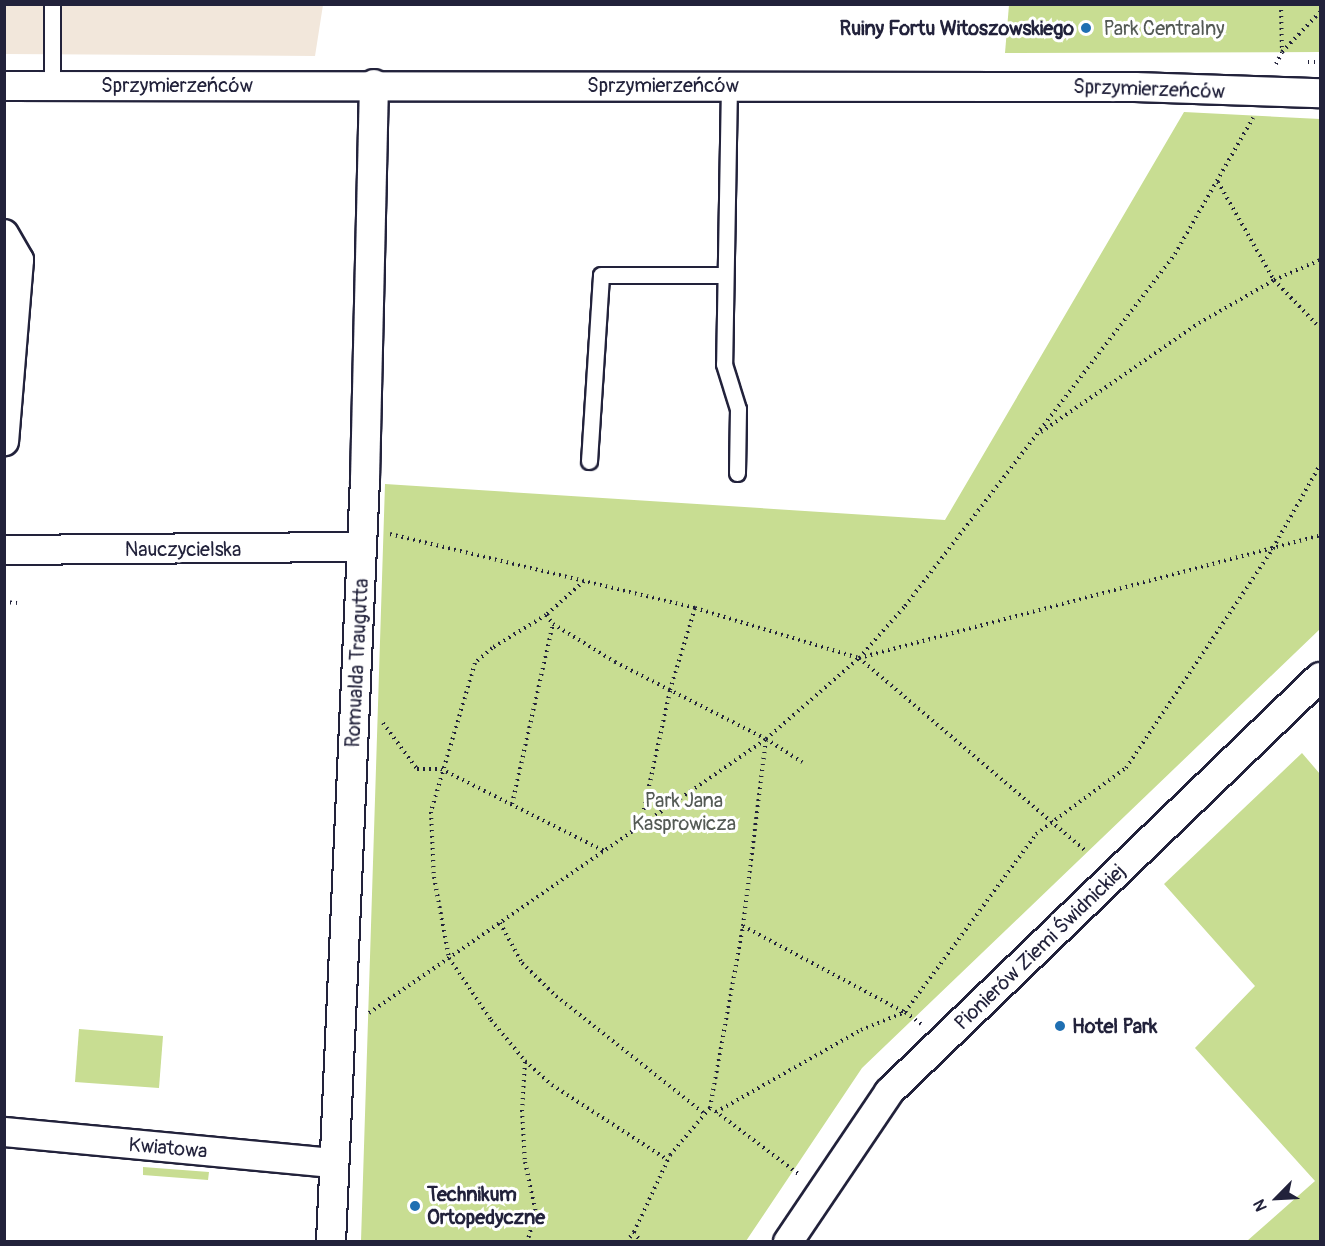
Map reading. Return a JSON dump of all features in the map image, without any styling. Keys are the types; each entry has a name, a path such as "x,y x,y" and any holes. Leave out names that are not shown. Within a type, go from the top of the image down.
{"street":[{"name":"Sprzymierzeńców","path":"4,86 374,84 1135,87 1263,93 1320,93"},
{"name":"Romualda Traugutta","path":"331,1242 332,1163 363,548 374,84"},
{"path":"4,234 19,260 4,441"},
{"name":"Nauczycielska","path":"4,550 363,548"},
{"name":"Pionierów Ziemi Świdnickiej","path":"788,1242 889,1092 1320,677"},
{"name":"Kwiatowa","path":"4,1132 332,1163"}],"lane":[{"path":"52,4 52,86"},
{"path":"729,86 724,364 738,409 737,473"},
{"path":"589,461 601,275 725,275"}],"path":[{"path":"1281,4 1282,52"},
{"path":"1277,63 1282,52 1320,12"},
{"path":"363,1017 766,739 859,658 905,606 1175,254 1218,182 1263,93"},
{"path":"1218,182 1274,280 1320,328"},
{"path":"1036,435 1199,323 1274,280 1320,260"},
{"path":"716,1112 861,1030 905,1012 1036,834 1053,825 1125,768 1273,548 1320,465"},
{"path":"363,548 373,531 440,543 695,608 859,658 1087,852"},
{"path":"859,658 1320,535"},
{"path":"585,580 546,615 492,648 475,663 441,769 431,812 434,877 449,958 461,981 525,1061 552,1085 668,1160"},
{"path":"4,602 17,603"},
{"path":"639,826 670,690 695,608"},
{"path":"546,615 553,624 670,690 766,739 802,762"},
{"path":"512,805 553,624"},
{"path":"374,720 383,723 417,769 441,769 604,851"},
{"path":"626,1242 634,1232 668,1160 710,1108 743,926 766,739"},
{"path":"500,922 522,963 556,996 705,1114"},
{"path":"743,926 905,1012 921,1024"},
{"path":"525,1061 522,1110 525,1162 535,1194 536,1213 527,1242"},
{"path":"710,1108 801,1176"},
{"path":"634,1232 641,1242"}],"shaded area":[{"path":"5,5 323,5 315,56 5,54"}],"green space":[{"name":"Park Centralny","path":"1009,5 1320,5 1320,52 1005,53"},
{"name":"Park Jana Kasprowicza","path":"1184,112 1320,119 1320,629 862,1068 746,1241 361,1241 385,484 945,520"},
{"path":"1302,753 1320,774 1320,1241 1247,1241 1315,1181 1195,1048 1255,986 1164,884"},
{"path":"79,1029 163,1036 159,1088 75,1082"},
{"path":"143,1167 209,1172 208,1180 143,1175"}],"place":[{"name":"Ruiny Fortu Witoszowskiego","path":"1086,28"},
{"name":"Hotel Park","path":"1060,1026"},
{"name":"Technikum Ortopedyczne","path":"415,1206"}]}
